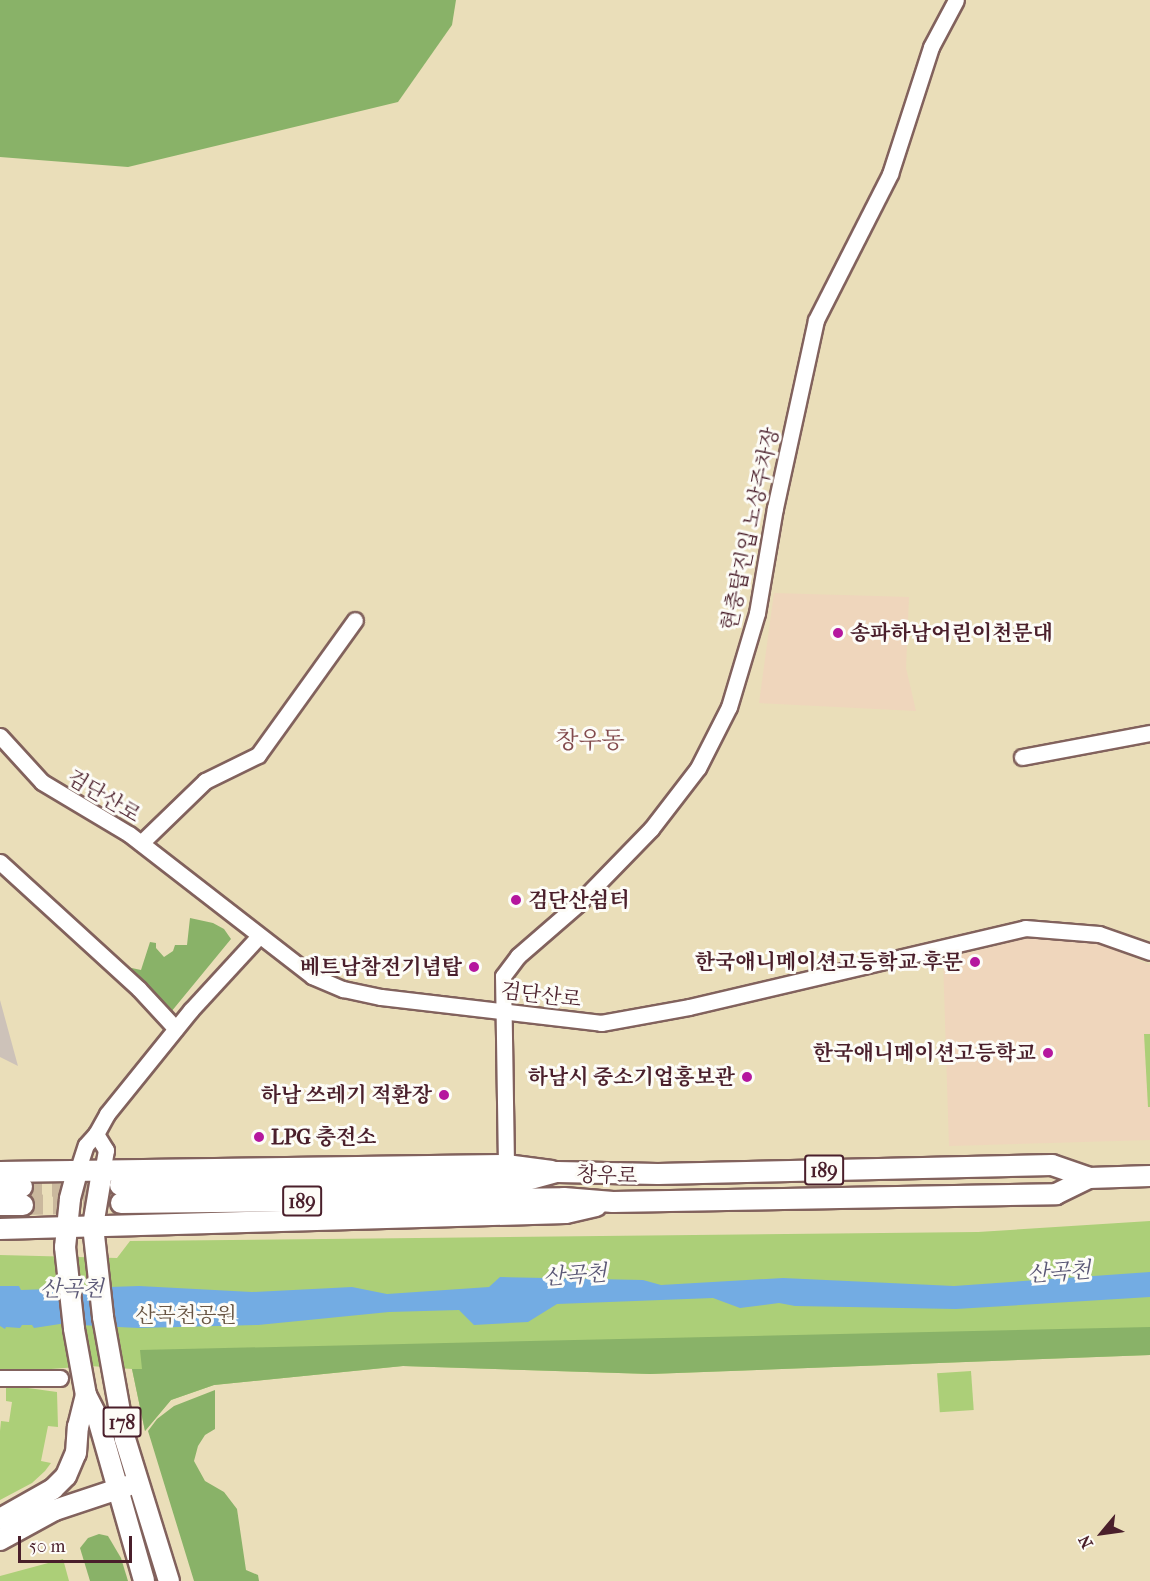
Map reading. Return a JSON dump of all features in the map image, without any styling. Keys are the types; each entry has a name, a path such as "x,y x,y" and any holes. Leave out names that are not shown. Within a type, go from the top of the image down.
{"main road":[{"path":"0,1172 506,1165 558,1173"},
{"name":"창우로","path":"1089,1178 1056,1194 613,1202 564,1198 121,1194 523,1181 558,1173 658,1174 1052,1166 1089,1178 1150,1176"},
{"name":"178","path":"77,1172 65,1228 67,1267 79,1360 86,1395 98,1419 144,1581"},
{"name":"178","path":"102,1172 93,1226 95,1260 111,1359 125,1439 169,1581"},
{"path":"0,1188 22,1196 0,1205"},
{"path":"0,1229 566,1213 613,1202"},
{"path":"0,1519 53,1489 66,1476 76,1453 78,1427 86,1395"},
{"path":"0,1540 55,1510 138,1482"}],"street":[{"name":"현충탑진입 노상주차장","path":"506,1165 503,976 509,966 586,896 651,829 698,768 729,707 757,613 775,508 816,320 890,174 932,47 956,0"},
{"path":"141,843 205,781 258,755 355,621"},
{"path":"1027,751 1150,733"},
{"name":"검단산로","path":"0,736 42,782 141,843 312,976 343,989 381,997 601,1023 689,1007 1025,928 1099,934 1150,952"},
{"path":"0,862 139,989 176,1029"},
{"path":"77,1172 86,1145 96,1134 107,1114 176,1029 259,936"},
{"path":"96,1134 106,1150 102,1172"},
{"path":"0,1378 60,1378"}],"shaded area":[{"name":"송파하남어린이천문대","path":"774,593 909,597 906,668 916,711 759,703"},
{"name":"한국애니메이션고등학교","path":"1065,929 1150,965 1150,1140 949,1146 943,959"},
{"path":"0,1000 18,1066 0,1057"}],"green space":[{"path":"0,0 456,0 452,25 398,102 128,167 0,157"},
{"path":"190,918 213,923 224,929 231,939 171,1012 128,971 127,967 141,970 150,942 156,943 156,948 164,957 173,951 175,945 187,945"},
{"path":"1144,1034 1150,1034 1150,1107 1148,1107"},
{"name":"산곡천공원","path":"1150,1221 1150,1355 650,1374 403,1366 214,1385 171,1400 145,1431 132,1369 90,1366 0,1373 0,1255 117,1258 130,1241 978,1232"},
{"path":"1150,1327 1150,1355 650,1374 403,1366 214,1385 171,1400 145,1431 132,1369 142,1369 140,1350"},
{"path":"971,1371 974,1410 940,1412 937,1373"},
{"path":"6,1385 57,1392 58,1427 48,1426 41,1461 51,1463 45,1471 32,1483 0,1500 1,1421 9,1422 12,1402 6,1401"},
{"path":"215,1390 215,1429 205,1435 198,1446 194,1461 205,1481 224,1492 237,1509 246,1570 258,1575 259,1581 194,1581 148,1431 157,1419 174,1406"},
{"path":"99,1534 108,1536 121,1558 128,1581 90,1581 80,1548 88,1538"},
{"path":"63,1559 69,1581 0,1581 0,1576"}],"water":[{"name":"산곡천","path":"1150,1272 1150,1297 956,1309 795,1306 779,1303 740,1308 713,1298 557,1304 528,1322 474,1325 459,1310 389,1312 258,1325 138,1328 60,1324 34,1328 32,1325 22,1325 20,1328 6,1327 5,1329 0,1326 0,1286 19,1286 21,1290 139,1286 252,1292 352,1287 387,1294 489,1287 500,1277 643,1280 661,1285 783,1278 954,1286"}],"tunnel":[{"path":"22,1187 115,1186"},
{"path":"23,1205 121,1203"}],"place":[{"name":"송파하남어린이천문대","path":"838,633"},
{"name":"검단산쉼터","path":"516,900"},
{"name":"한국애니메이션고등학교 후문","path":"975,962"},
{"name":"베트남참전기념탑","path":"474,967"},
{"name":"한국애니메이션고등학교","path":"1048,1053"},
{"name":"하남시 중소기업홍보관","path":"747,1077"},
{"name":"하남 쓰레기 적환장","path":"444,1095"},
{"name":"LPG 충전소","path":"259,1137"}],"district":[{"name":"창우동","path":"590,741"}]}
